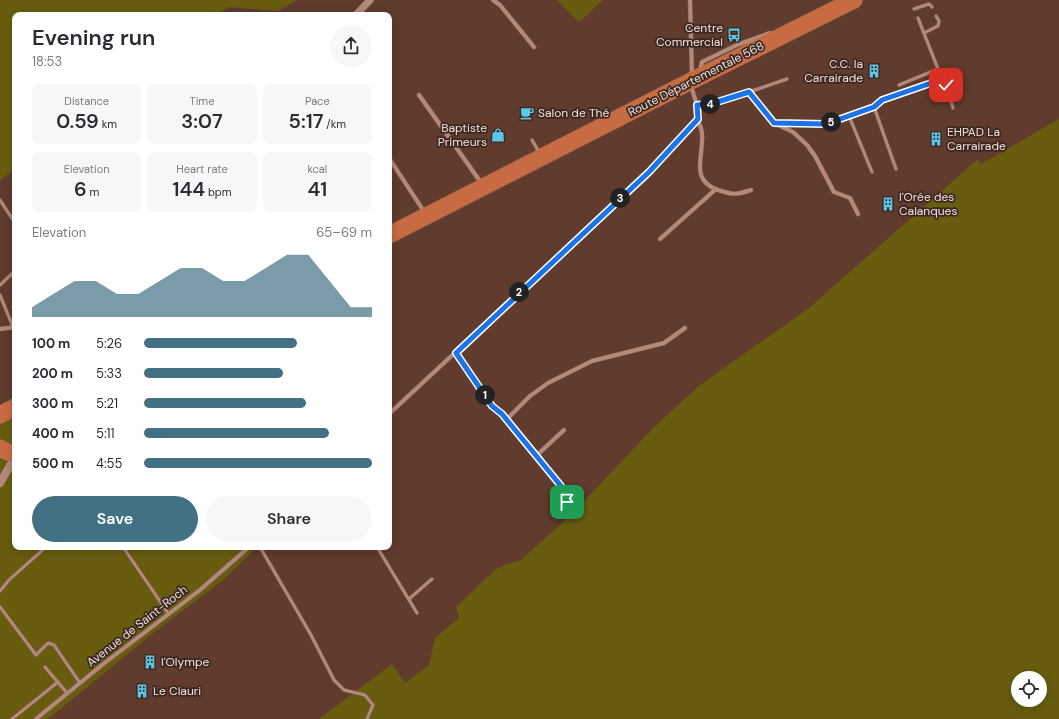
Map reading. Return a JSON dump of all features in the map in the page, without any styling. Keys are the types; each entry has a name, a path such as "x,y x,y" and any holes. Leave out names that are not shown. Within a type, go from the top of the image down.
{"main road":[{"name":"Route Départementale 568","path":"395,231 428,216 695,79 854,0"},
{"path":"0,483 6,453"}],"street":[{"path":"359,12 370,0"},
{"path":"493,0 500,5 534,47"},
{"path":"690,0 692,70 695,79 698,119 702,133 701,177 704,183 716,189 736,195 751,190"},
{"path":"788,26 838,8"},
{"path":"695,79 702,62 737,45 773,32"},
{"path":"697,105 714,103 749,92 774,123 793,132 807,145 815,156 834,192 850,198 858,214"},
{"path":"419,94 484,187"},
{"path":"774,123 826,124 866,110"},
{"path":"392,411 649,172 698,119"},
{"path":"392,162 428,216"},
{"path":"660,239 716,189"},
{"path":"0,329 12,327"},
{"path":"506,420 530,396 548,383 592,361 664,343 685,328"},
{"path":"456,353 492,406 506,420 561,486 559,491 567,502"},
{"path":"536,456 564,430"},
{"name":"Avenue de Saint-Roch","path":"36,719 168,613 206,586 246,550"}],"lane":[{"path":"914,9 926,4 929,4 932,7"},
{"path":"924,33 938,26 939,21 936,16"},
{"path":"899,85 938,69 918,18"},
{"path":"749,92 787,78"},
{"path":"866,110 874,107 882,100 941,81 946,85 954,108"},
{"path":"874,107 896,169"},
{"path":"849,116 872,172"},
{"path":"532,140 542,157"},
{"path":"0,200 12,218"},
{"path":"0,285 12,273"},
{"path":"0,295 12,322"},
{"path":"0,592 9,580 43,550"},
{"path":"125,550 168,613"},
{"path":"262,550 311,635 334,680 344,690 365,695 373,705 367,719"},
{"path":"379,550 417,613"},
{"path":"409,599 432,579"},
{"path":"0,607 36,654 48,643 54,645 80,683"},
{"path":"45,667 67,693"},
{"path":"12,719 58,682"}],"shaded area":[{"path":"0,0 297,0 278,11 228,7 221,12 12,12 12,171 0,180"},
{"path":"557,0 603,0 579,22"},
{"path":"1059,119 1059,719 319,719 392,664 405,683 429,665 435,638 459,618 456,607 496,569 522,559 570,516 653,428 700,385 809,308 978,159 981,164"},
{"path":"12,401 12,550 254,550 222,581 152,634 48,719 0,719 0,408"}],"place":[{"name":"Centre Commercial","path":"734,35"},
{"name":"C.C. la Carrairade","path":"874,71"},
{"name":"Salon de Thé","path":"527,113"},
{"name":"Baptiste Primeurs","path":"498,135"},
{"name":"EHPAD La Carrairade","path":"936,139"},
{"name":"l'Orée des Calanques","path":"888,204"},
{"name":"l'Olympe","path":"150,662"},
{"name":"Le Clauri","path":"142,691"}],"route":[{"path":"567,502 559,491 561,486 502,414 492,406 456,353 505,305 649,172 698,119 697,105 714,103 749,92 774,123 826,124 874,107 882,100 937,81 944,82 946,85"}]}
